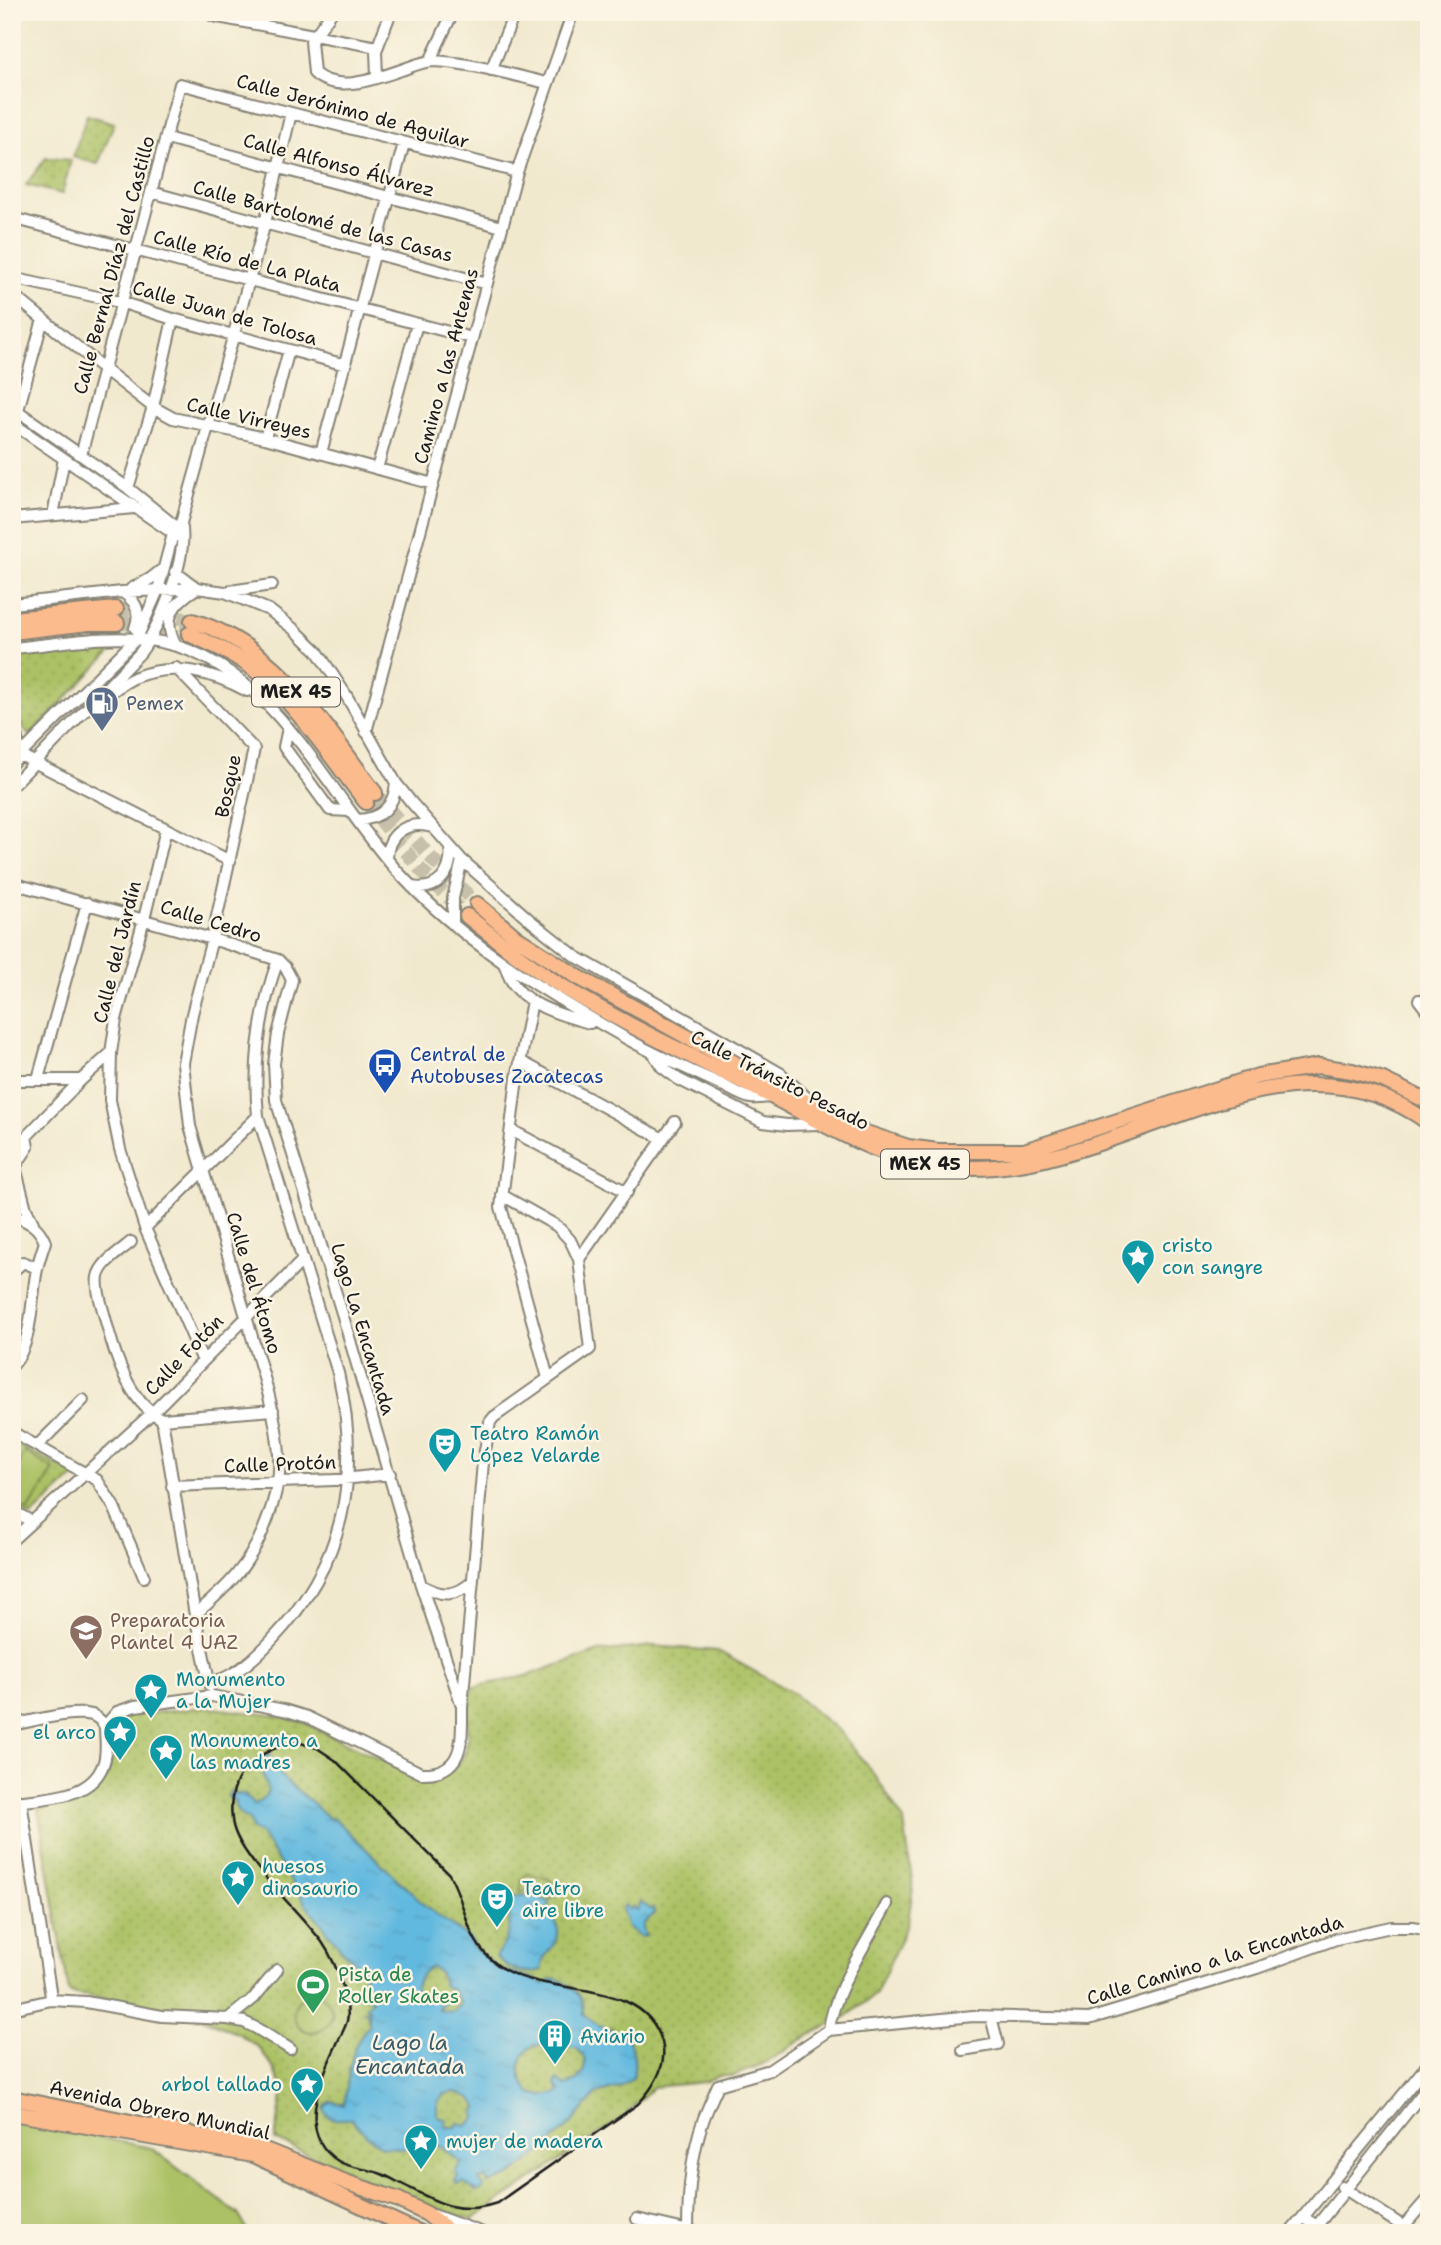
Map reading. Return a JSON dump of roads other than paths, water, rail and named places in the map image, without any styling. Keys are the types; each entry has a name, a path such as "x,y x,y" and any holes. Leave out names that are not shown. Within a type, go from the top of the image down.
{"main road":[{"path":"12,620 117,616 89,623 12,632"},
{"name":"MEX 45","path":"191,627 229,636 273,668 309,706 370,797"},
{"name":"Calle Tránsito Pesado","path":"477,904 517,938 568,971 857,1130 908,1147 938,1152 1024,1151 1258,1076 1319,1066 1352,1071 1383,1080 1429,1102"},
{"name":"Calle Tránsito Pesado","path":"467,916 559,984 665,1044 773,1097 819,1124 890,1156 911,1161 946,1167 986,1168 1028,1163 1059,1156 1250,1091 1286,1086 1333,1085 1364,1092 1403,1107 1429,1122"},
{"name":"Avenida Obrero Mundial","path":"12,2098 260,2148 399,2200 427,2214 450,2233"},
{"name":"Avenida Obrero Mundial","path":"12,2113 253,2155 420,2233"}],"street":[{"path":"332,12 311,41 314,73 323,81 342,84 430,61 491,70 546,83"},
{"path":"377,76 377,47 391,12"},
{"path":"491,70 514,12"},
{"name":"Camino a las Antenas","path":"366,732 517,172 573,12"},
{"path":"430,61 449,14"},
{"path":"213,16 377,47"},
{"name":"Calle Jerónimo de Aguilar","path":"180,84 517,172"},
{"name":"Calle Bernal Díaz del Castillo","path":"81,455 180,84"},
{"path":"16,759 137,638 170,570 207,426 265,223 291,113"},
{"name":"Calle Alfonso Álvarez","path":"166,138 502,226"},
{"path":"321,453 404,143"},
{"name":"Calle Bartolomé de las Casas","path":"151,192 487,284"},
{"name":"Calle Río de La Plata","path":"12,218 472,338"},
{"name":"Calle Juan de Tolosa","path":"12,278 120,302 173,319 346,365"},
{"name":"Calle Virreyes","path":"12,294 153,407 173,418 265,438 433,484"},
{"path":"43,319 15,409 13,427 134,508 179,531"},
{"path":"128,488 153,407 173,319"},
{"path":"377,469 417,324"},
{"path":"265,438 289,350"},
{"path":"15,409 128,488 179,531"},
{"path":"53,515 64,459"},
{"path":"12,519 134,508"},
{"path":"170,570 197,588"},
{"path":"12,786 150,640 172,589 170,570"},
{"path":"122,592 170,570"},
{"path":"225,592 272,585"},
{"path":"176,646 169,624 171,612 177,603 197,588"},
{"path":"12,604 122,592 197,588 225,592 269,610 317,651 397,783 463,860 575,956 780,1073 818,1108"},
{"path":"122,592 135,603 138,620 135,628 122,638"},
{"path":"12,648 122,638 137,638 176,646 231,671 265,701 288,728 284,747 330,810 369,819 380,815 390,806 397,783"},
{"path":"89,707 135,677 176,668 190,669 226,680 265,701"},
{"name":"Bosque","path":"176,668 254,749 212,939"},
{"path":"12,712 16,759"},
{"path":"16,759 35,763 230,861"},
{"path":"353,816 412,887 504,964 567,1005 653,1054 751,1098 773,1097"},
{"path":"387,859 390,842 404,828 413,825 432,827"},
{"name":"Calle del Jardín","path":"166,829 116,1020 111,1053 110,1100 120,1149 145,1228 203,1361"},
{"path":"412,887 422,889 439,882 450,867 450,848"},
{"path":"453,924 453,898 463,860"},
{"name":"Calle Cedro","path":"12,883 144,919 278,960"},
{"path":"38,1079 87,903"},
{"name":"Calle del Átomo","path":"195,1615 223,1589 246,1562 264,1528 278,1481 273,1410 190,1126 183,1063 192,1014 212,939"},
{"path":"209,1682 229,1675 251,1660 298,1610 331,1554 349,1479 347,1414 338,1373 258,1116 255,1084 257,1053 264,1008 278,960"},
{"name":"Lago La Encantada","path":"278,960 292,980 278,1034 274,1064 276,1100 421,1585 462,1707"},
{"path":"504,964 512,982 532,1001 567,1017 610,1029"},
{"path":"1419,1000 1429,1013"},
{"path":"532,1001 520,1061 501,1207 548,1378"},
{"path":"33,1223 26,1209 14,1167 28,1147 26,1136 111,1053"},
{"path":"653,1054 662,1067 678,1079 763,1122 819,1124"},
{"path":"520,1061 663,1139"},
{"path":"12,1080 81,1080"},
{"path":"145,1228 258,1116"},
{"path":"579,1259 675,1122"},
{"path":"511,1130 626,1192"},
{"path":"51,1997 17,1802 76,1792 92,1783 104,1764 105,1726 117,1713 135,1706 212,1696 307,1717 400,1764 424,1773 444,1769 456,1758 462,1742 462,1707 483,1462 490,1422 590,1349 579,1259 570,1240 557,1226 502,1195"},
{"path":"12,1215 33,1223 39,1228 45,1242 37,1268 28,1328 19,1360 12,1366"},
{"path":"131,1242 104,1265 98,1277 100,1300 115,1357 142,1405 156,1417 172,1486 212,1696"},
{"name":"Calle Fotón","path":"12,1540 156,1417 203,1361 303,1261"},
{"path":"12,1272 23,1262 37,1268"},
{"path":"313,1291 332,1285"},
{"path":"38,1445 83,1400"},
{"path":"156,1417 273,1410"},
{"path":"12,1432 97,1480 114,1507 144,1577"},
{"name":"Calle Protón","path":"172,1486 349,1479 390,1474"},
{"path":"12,1511 32,1521"},
{"path":"421,1585 433,1592 449,1595 460,1592 473,1581"},
{"path":"12,1725 92,1715 105,1726"},
{"path":"637,2219 693,2232 688,2212 696,2147 703,2120 718,2085 770,2070 829,2030 836,1998 887,1904"},
{"name":"Calle Camino a la Encantada","path":"829,2030 902,2022 991,2017 1089,2019 1257,1968 1336,1939 1391,1927 1429,1930"},
{"path":"228,2019 254,1998 277,1970"},
{"path":"12,2009 51,2000 86,2001 162,2016 228,2019 244,2022 290,2049"},
{"path":"963,2050 998,2044 991,2017"},
{"path":"1290,2233 1429,2063"},
{"path":"1314,2229 1429,2085"},
{"path":"1401,2098 1429,2107"},
{"path":"1333,2182 1401,2230 1429,2197"},
{"path":"427,2214 463,2231 483,2233"},
{"path":"1303,2217 1314,2229 1327,2233"}],"water":[{"name":"Lago la Encantada","path":"270,1754 272,1762 269,1766 273,1771 282,1770 280,1775 329,1818 335,1819 424,1905 472,1941 472,1946 499,1969 543,1984 555,1978 572,1988 580,1996 584,2015 603,2028 619,2032 628,2041 634,2059 633,2078 620,2087 596,2094 570,2125 543,2150 510,2176 488,2184 487,2178 479,2180 483,2186 476,2191 463,2182 457,2184 455,2180 458,2176 455,2172 461,2163 445,2149 425,2141 419,2149 382,2147 366,2135 352,2119 335,2119 328,2116 324,2108 331,2101 344,2105 353,2053 368,2026 368,2015 364,2011 370,2011 366,2006 373,2000 361,1994 365,1971 343,1951 306,1904 261,1835 252,1830 250,1821 239,1813 235,1801 228,1797 231,1790 234,1794 244,1794 254,1804 262,1801 268,1791 263,1775 265,1755","holes":["432,1967 439,1972 444,1986 453,1991 460,2004 453,2012 438,2010 439,2006 448,2002 446,1998 429,1998 425,2001 415,1989 423,1972","534,2045 550,2046 552,2051 556,2047 577,2048 585,2060 584,2072 576,2081 566,2086 557,2080 555,2083 560,2091 558,2093 543,2096 531,2093 520,2074 521,2062","457,2092 471,2098 478,2107 476,2118 467,2125 458,2123 456,2127 448,2127 445,2124 447,2120 438,2117 438,2103 444,2094"]},
{"path":"533,1895 550,1902 548,1911 558,1930 555,1943 546,1955 541,1970 523,1972 506,1965 496,1957 510,1925 510,1918 504,1906 506,1902 520,1896"},
{"path":"641,1902 650,1909 653,1908 655,1913 644,1923 646,1936 641,1937 628,1927 622,1909 625,1905 630,1910 633,1906 637,1910"}],"tunnel":[{"path":"116,609 155,612 192,621"},
{"path":"117,623 148,624 189,634"},
{"path":"375,793 433,860 477,904"},
{"path":"366,802 421,870 467,916"}],"railway":[{"path":"294,1741 317,1748 335,1760 449,1874 473,1935 487,1956 499,1966 518,1976 615,1997 635,2007 652,2021 662,2042 663,2059 658,2076 638,2104 497,2203 469,2208 445,2204 374,2171 348,2166 338,2161 325,2150 318,2136 315,2106 319,2090 347,2021 344,1990 322,1942 249,1857 232,1821 235,1786 246,1767 262,1754 294,1741"}],"place":[{"name":"Pemex","path":"102,733"},
{"name":"Central de Autobuses Zacatecas","path":"385,1095"},
{"name":"cristo con sangre","path":"1138,1286"},
{"name":"Teatro Ramón López Velarde","path":"445,1474"},
{"name":"Preparatoria Plantel 4 UAZ","path":"86,1661"},
{"name":"Monumento a la Mujer","path":"151,1720"},
{"name":"el arco","path":"120,1762"},
{"name":"Monumento a las madres","path":"166,1781"},
{"name":"huesos dinosaurio","path":"238,1907"},
{"name":"Teatro aire libre","path":"497,1929"},
{"name":"Pista de Roller Skates","path":"313,2015"},
{"name":"Aviario","path":"555,2066"},
{"name":"arbol tallado","path":"307,2114"},
{"name":"mujer de madera","path":"421,2171"}]}
